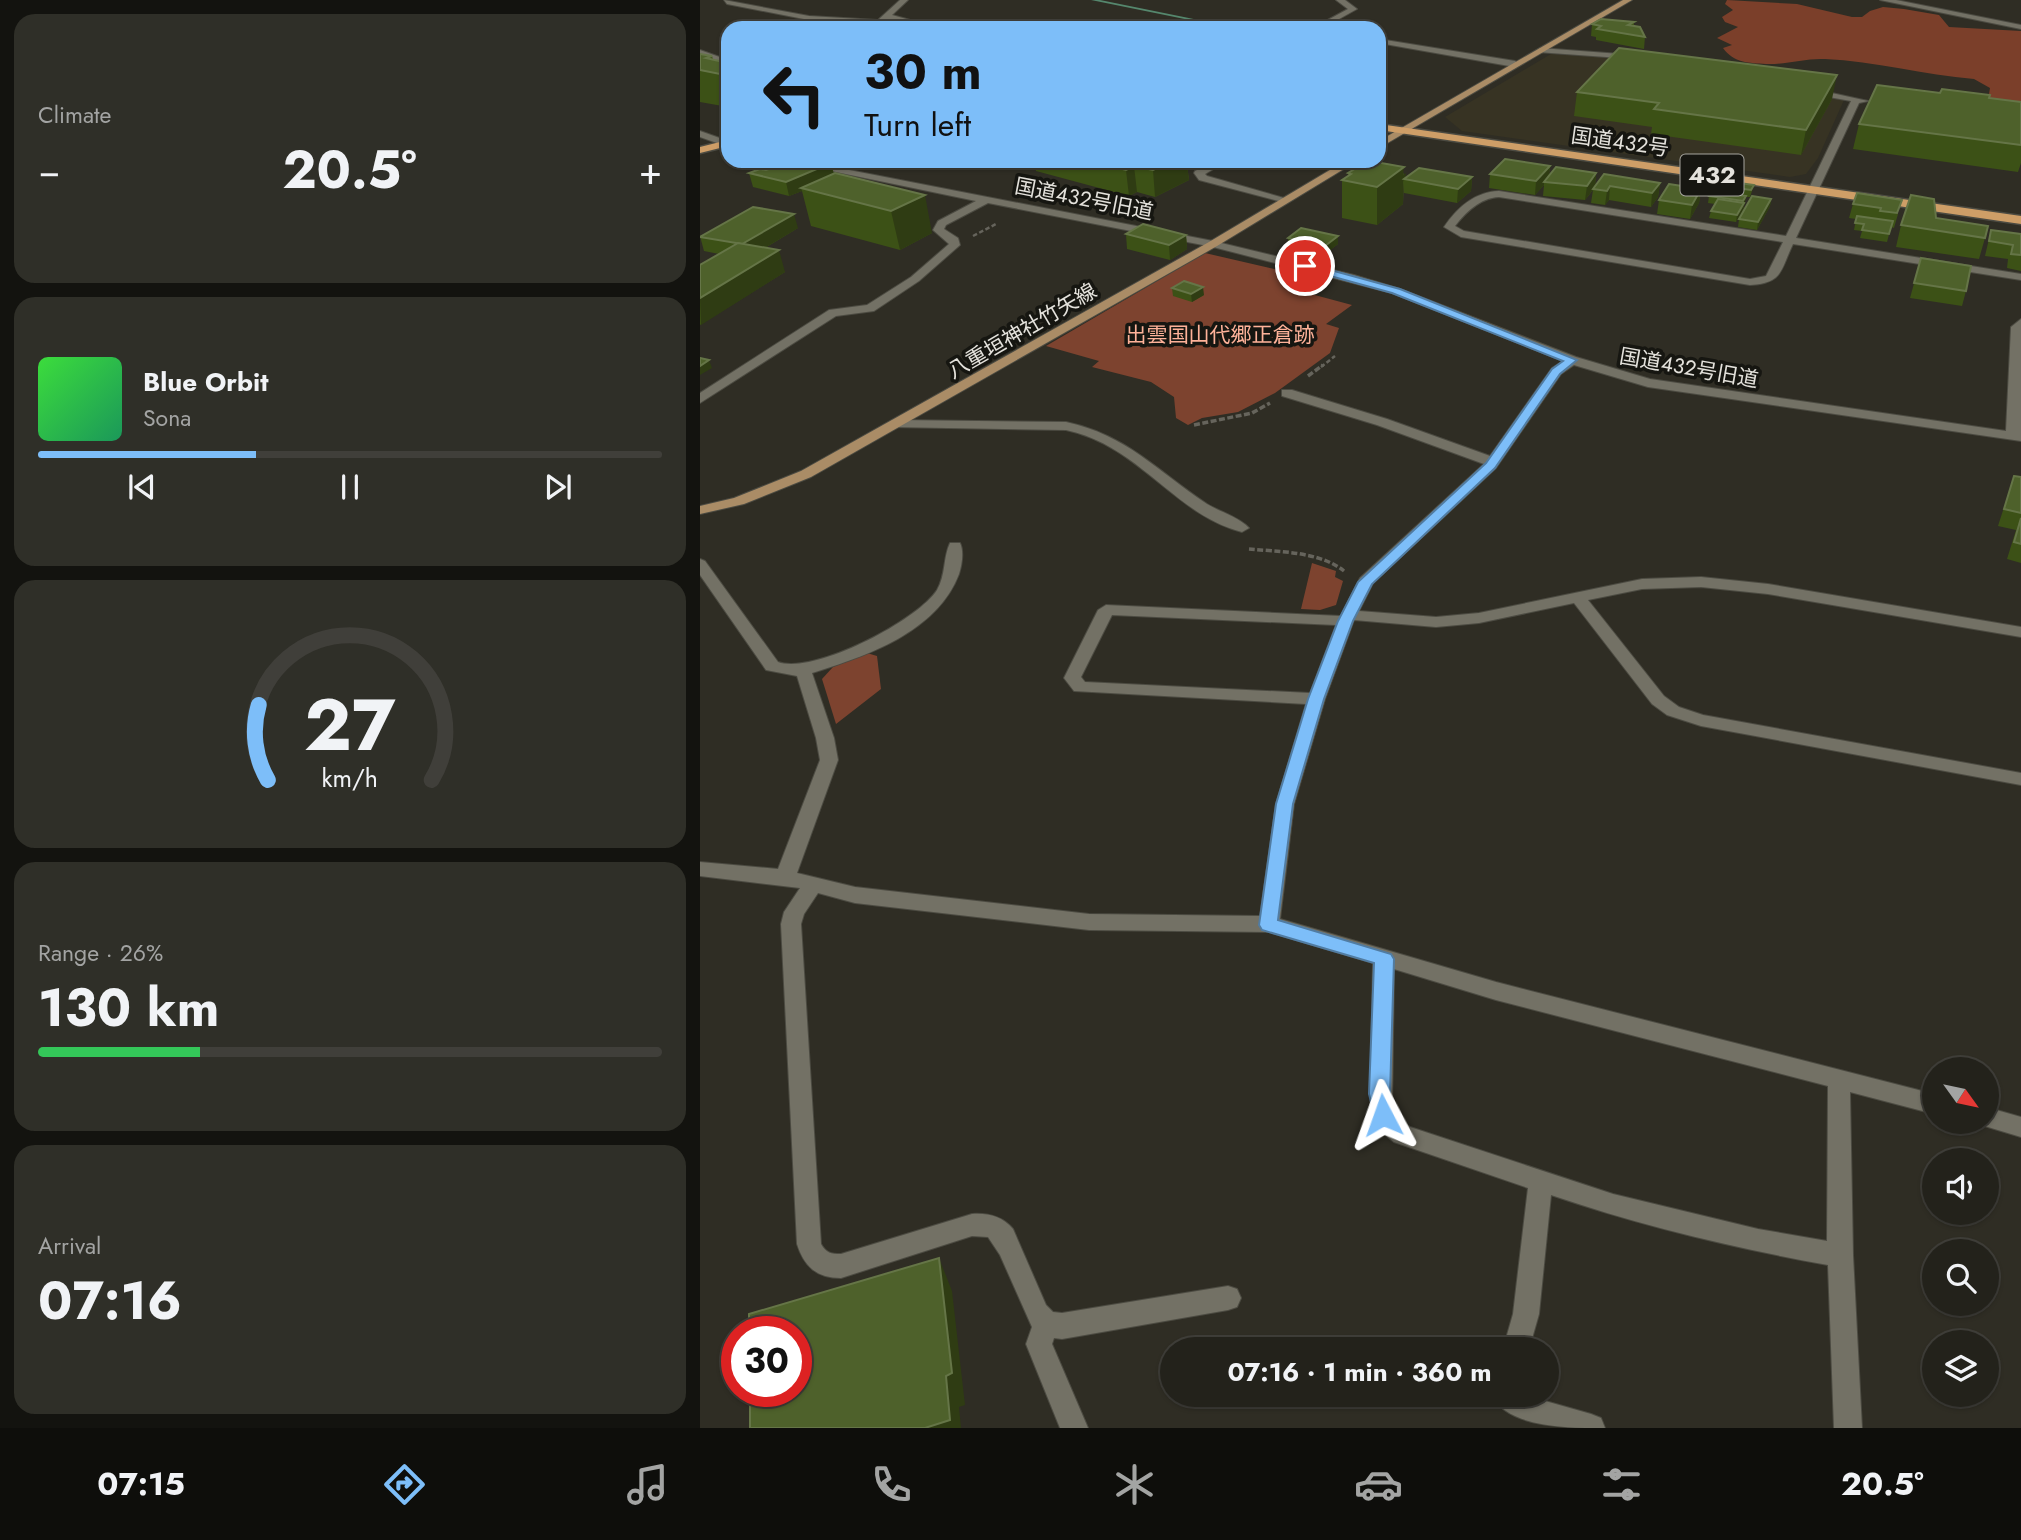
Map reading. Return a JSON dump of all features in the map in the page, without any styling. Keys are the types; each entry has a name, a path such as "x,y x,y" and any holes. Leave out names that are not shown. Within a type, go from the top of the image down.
{"highway":[{"name":"国道432号","path":"1386,128 2021,220"},
{"path":"700,150 721,146"}],"main road":[{"path":"1386,141 1628,0"},
{"name":"八重垣神社竹矢線","path":"700,510 772,490 896,424 1213,244 1340,168"}],"street":[{"path":"881,21 904,0"},
{"path":"1330,21 1353,9 1340,0"},
{"path":"1884,0 2021,27"},
{"path":"727,2 809,18 862,21"},
{"path":"896,21 914,21"},
{"path":"1386,42 1515,64"},
{"path":"1540,50 1648,60"},
{"path":"700,52 721,60"},
{"path":"1803,90 1881,103"},
{"path":"1856,100 1789,240 1771,278 1766,281 1750,282 1461,234 1449,227 1481,196 1494,194 1789,240 2021,276"},
{"path":"700,134 721,142"},
{"name":"国道432号旧道","path":"824,168 1213,244 1350,277 1396,291 1572,360 1648,383 2017,437"},
{"path":"1209,168 1199,173 1203,178 1286,200"},
{"path":"700,399 833,313 870,308 915,279 955,245 938,230 942,223 986,200"},
{"path":"2017,437 2017,327 2021,323"},
{"path":"1269,925 1284,804 1316,699 1347,618 1366,582 1493,463 1556,372 1572,360"},
{"path":"1287,393 1382,422 1493,463"},
{"path":"896,424 1066,426 1090,429 1129,452 1201,506 1242,528"},
{"path":"700,564 772,666 787,673 803,670 879,643 900,633 920,618 948,584 956,564 955,546"},
{"path":"1316,699 1080,687 1072,678 1107,610 1436,622 1479,618 1642,584 1701,582 1768,589 2021,632"},
{"path":"1577,596 1658,700 1673,711 1702,720 2021,779"},
{"path":"785,877 829,760 825,738 803,670"},
{"path":"700,869 785,877 855,895 1088,922 1269,925 1384,959 1922,1101"},
{"path":"814,884 794,912 791,924 809,1244 812,1255 828,1267 841,1266 972,1225 992,1227 1004,1238 1037,1314 1046,1324 1062,1326 1228,1298"},
{"path":"1384,959 1380,1094 1387,1123 1402,1135 1541,1181 1672,1220 1758,1241 1840,1255"},
{"path":"1839,1080 1840,1255 1848,1428"},
{"path":"1999,1121 2021,1127"},
{"path":"1519,1337 1526,1314 1541,1181"},
{"path":"1046,1324 1040,1344 1074,1428"},
{"path":"1517,1407 1591,1428"}],"path":[{"path":"954,242 968,239 1029,208"},
{"path":"1242,528 1245,537 1243,549 1326,562 1343,568 1351,578 1366,582"}],"shaded area":[{"path":"1727,0 1797,4 1852,17 1862,17 1883,7 1904,9 1939,15 1949,27 2021,31 2021,113 1979,100 1989,94 1990,88 1974,79 1844,60 1818,59 1766,64 1737,59 1723,48 1732,45 1717,38 1738,27 1725,22 1722,17 1733,10 1725,4"},
{"path":"1551,54 1633,59 1844,100 1818,158 1806,174 1790,177 1462,131 1445,117"}],"green space":[{"name":"出雲国山代郷正倉跡","path":"1205,253 1326,281 1311,294 1352,305 1326,324 1339,328 1330,353 1275,393 1238,412 1202,418 1188,425 1176,418 1174,397 1151,382 1092,367 1099,361 1046,346"},
{"path":"1312,563 1336,571 1335,577 1343,581 1336,605 1320,610 1301,609"},
{"path":"867,653 877,656 881,689 836,724 822,679 833,667"}],"building":[{"path":"1601,19 1634,22 1628,25 1640,27 1645,37 1597,29 1601,26 1592,24"},
{"path":"1619,48 1837,75 1806,130 1654,109 1659,103 1577,92"},
{"path":"700,54 712,56 706,58 721,61 721,74 700,70"},
{"path":"1877,85 1940,93 1942,89 2021,102 2021,145 1859,124"},
{"path":"1505,159 1550,166 1536,181 1490,174"},
{"path":"1386,164 1404,167 1377,187 1342,180 1351,174 1348,173 1356,168 1386,168"},
{"path":"1556,167 1596,173 1587,186 1544,182"},
{"path":"819,168 786,182 749,173"},
{"path":"1419,168 1472,177 1458,189 1404,179"},
{"path":"835,173 925,195 891,211 801,188"},
{"path":"1604,174 1660,183 1652,193 1610,186 1607,191 1593,189"},
{"path":"1732,182 1754,185 1751,190 1729,187"},
{"path":"1669,184 1701,189 1692,205 1659,200"},
{"path":"1712,191 1746,196 1743,201 1709,196"},
{"path":"1857,193 1902,200 1897,213 1880,211 1881,208 1853,204"},
{"path":"1911,195 1934,199 1936,218 1988,226 1985,238 1901,225"},
{"path":"1752,196 1771,199 1758,222 1739,219"},
{"path":"1718,199 1744,203 1737,215 1711,211"},
{"path":"753,207 794,214 742,244 700,237"},
{"path":"1857,216 1893,221 1889,234 1862,230 1864,224 1855,223"},
{"path":"1143,224 1186,235 1169,245 1126,234"},
{"path":"1301,228 1338,236 1325,246 1288,238"},
{"path":"1991,230 2021,234 2021,255 2011,254 2013,245 1989,241"},
{"path":"738,243 779,250 700,298 700,265"},
{"path":"1921,258 1971,266 1966,291 1914,283"},
{"path":"1184,281 1203,287 1191,294 1172,288"},
{"path":"700,358 709,360 700,366"},
{"path":"2014,476 2021,477 2021,513 2004,509"},
{"path":"2021,518 2021,544 2014,542"},
{"path":"939,1258 952,1373 946,1376 950,1420 925,1428 750,1428 750,1407 812,1407 812,1316 749,1314"}],"waterway":[{"path":"1093,0 1200,21"}],"route":[{"path":"1305,266 1396,291 1572,360 1556,372 1491,465 1389,557 1366,582 1346,621 1316,699 1284,804 1269,925 1384,959 1380,1094 1383,1115"}]}
